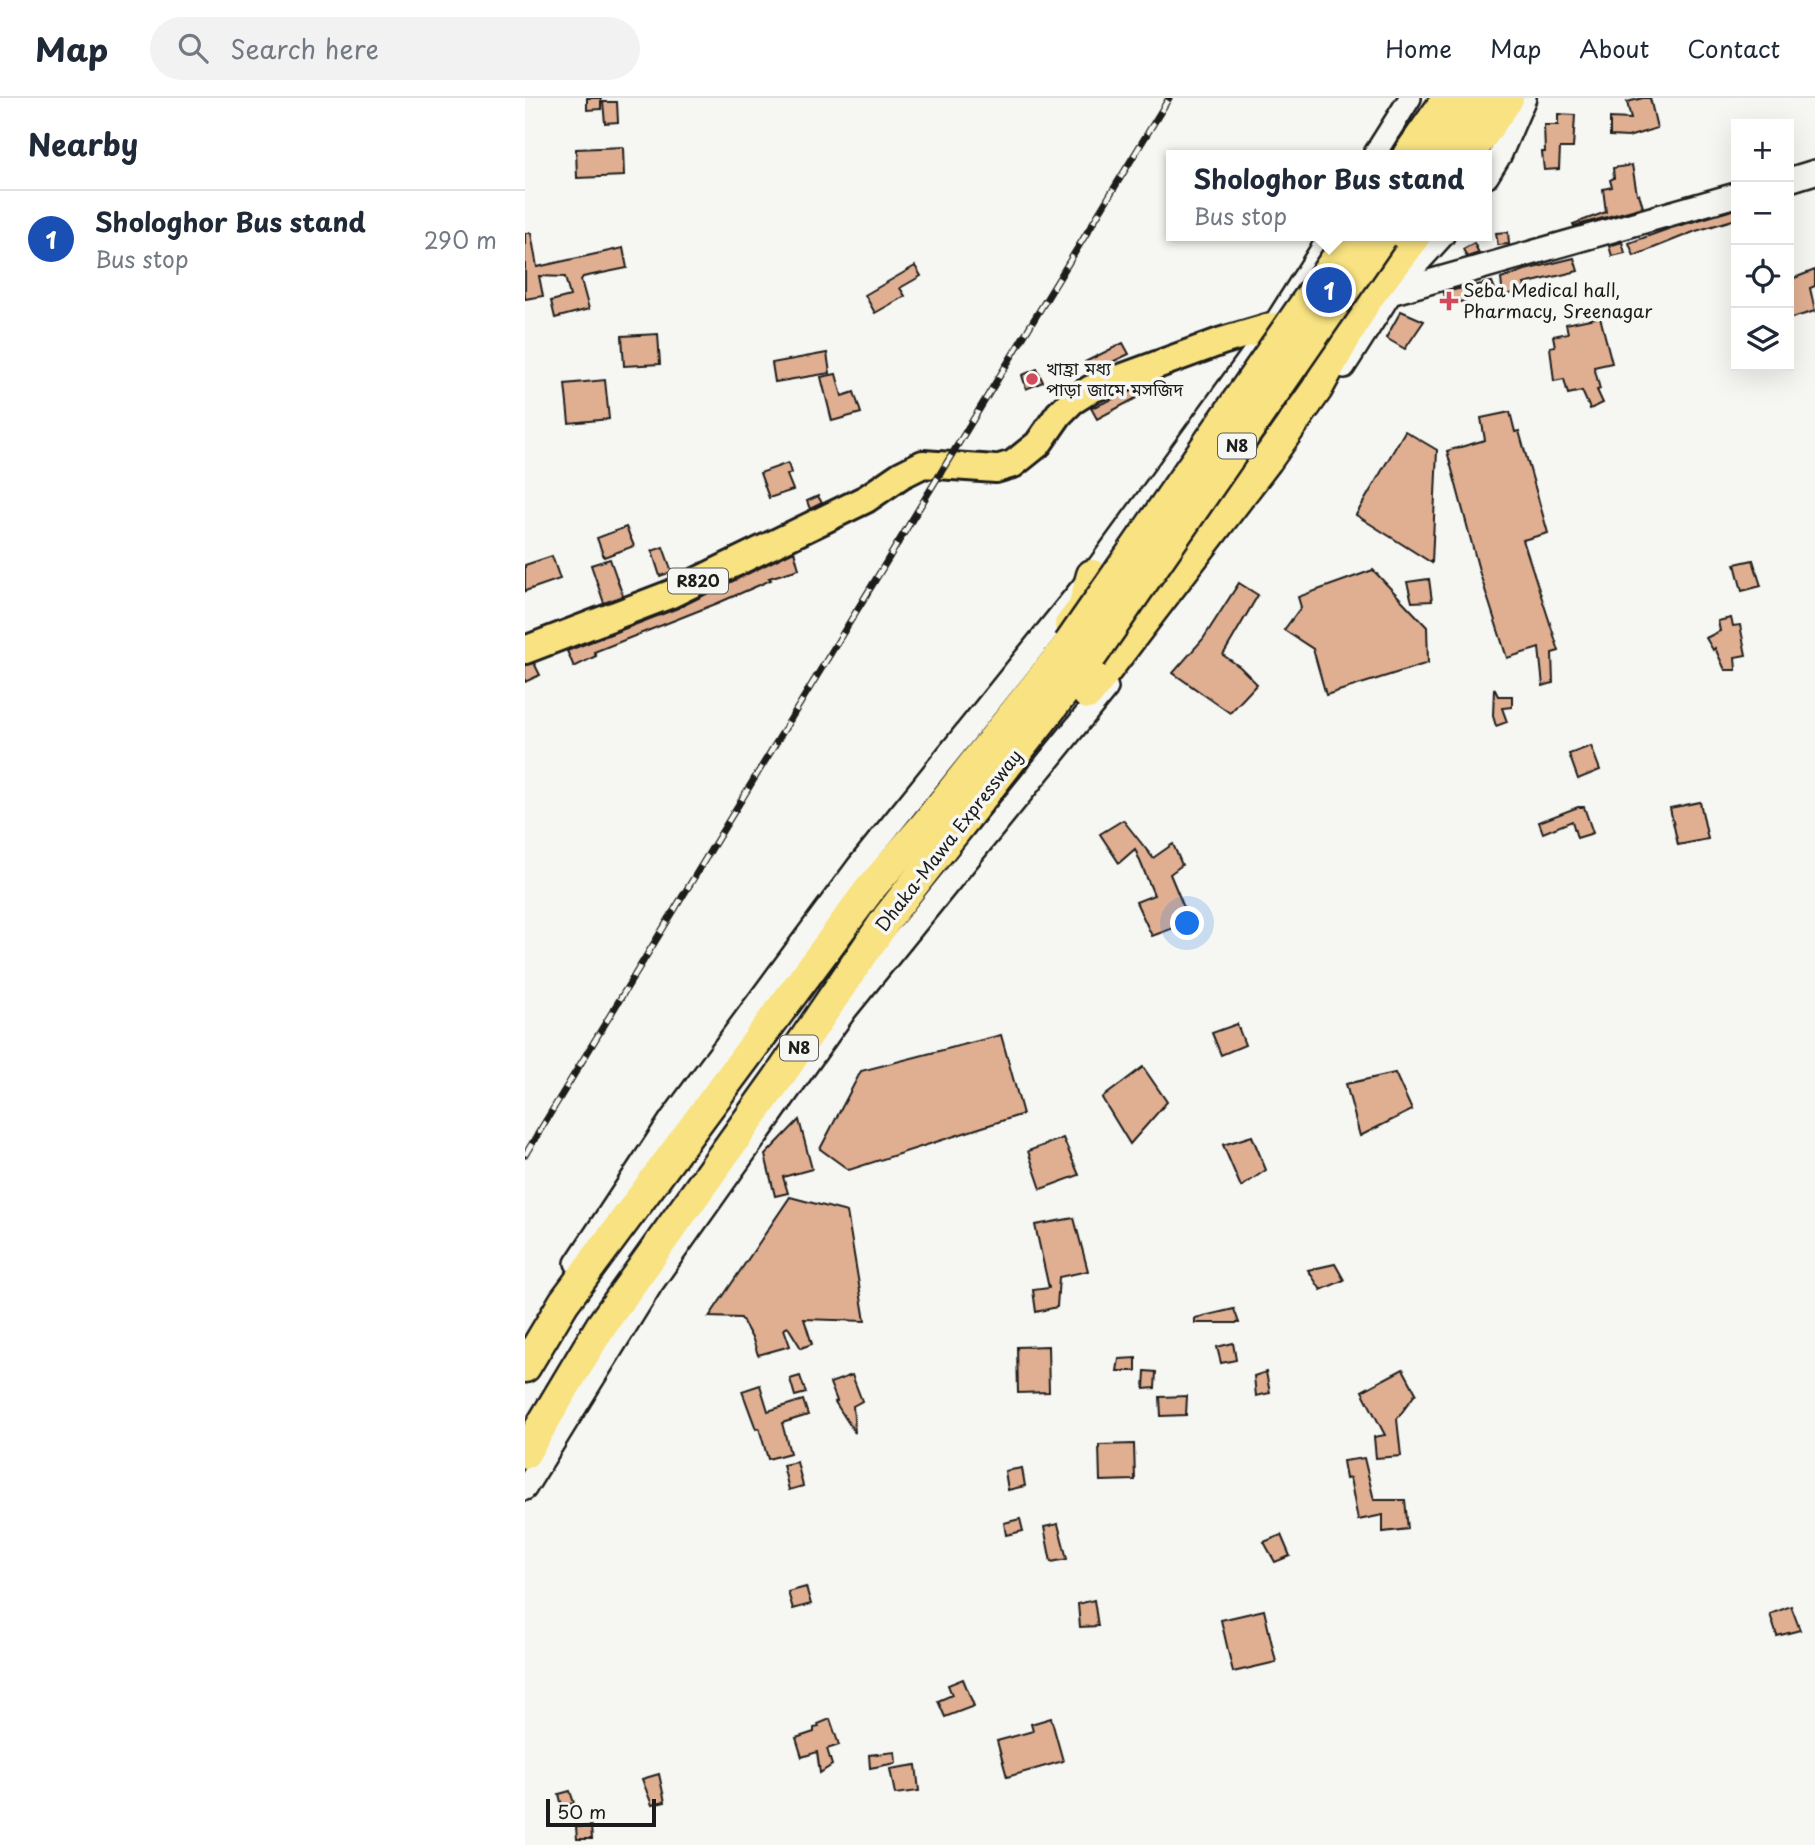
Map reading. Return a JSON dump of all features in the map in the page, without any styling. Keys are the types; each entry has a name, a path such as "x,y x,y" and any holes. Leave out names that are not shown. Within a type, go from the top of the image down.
{"highway":[{"path":"1398,150 1433,98"},
{"path":"1412,150 1448,98"},
{"path":"1441,150 1477,98"},
{"path":"1472,150 1508,98"},
{"path":"1278,325 1337,241"},
{"name":"Dhaka-Mawa Expressway","path":"1080,651 1349,241"},
{"name":"Dhaka-Mawa Expressway","path":"525,1452 601,1326 777,1080 975,784 1080,651 1378,241"},
{"path":"1093,575 1083,608 975,749 975,784 1029,770 1272,466 1322,392 1412,241"},
{"name":"Dhaka-Mawa Expressway","path":"525,1367 564,1302 869,890 975,784"}],"main road":[{"path":"1794,178 1815,172"},
{"path":"1278,325 1731,196"},
{"name":"R820","path":"525,650 671,594 866,499 901,475 923,464 996,469 1013,464 1038,444 1059,414 1072,401 1091,389 1222,341 1278,325"}],"street":[{"path":"1377,150 1410,98"},
{"path":"1492,168 1500,156 1525,98"},
{"path":"525,1341 671,1119 858,866 1093,575 1249,357 1278,325 1328,241"},
{"path":"1378,297 1438,241"},
{"path":"525,1489 652,1284 846,1010 1125,666 1272,466"}],"building":[{"path":"587,98 601,98 601,109 587,110"},
{"path":"1650,98 1657,128 1628,137 1610,136 1610,118 1631,119 1627,102"},
{"path":"603,102 617,102 618,122 605,123"},
{"path":"1558,114 1575,115 1573,148 1560,148 1559,169 1544,170 1544,125 1558,125"},
{"path":"623,147 624,176 577,178 576,149"},
{"path":"1632,165 1637,194 1643,207 1574,226 1573,224 1606,212 1603,189 1612,187 1610,180 1614,178 1613,168"},
{"path":"1731,210 1731,220 1696,231 1634,256 1629,243"},
{"path":"1508,232 1509,244 1498,245 1496,233"},
{"path":"525,233 531,233 537,267 623,248 627,268 583,277 581,280 589,309 555,318 551,301 570,296 565,277 539,276 543,296 525,299"},
{"path":"1622,242 1625,253 1612,256 1609,246"},
{"path":"1474,243 1479,253 1467,257 1463,249"},
{"path":"1574,258 1578,271 1524,284 1526,289 1503,296 1501,279"},
{"path":"915,266 921,276 900,288 905,296 875,313 865,295"},
{"path":"1815,270 1815,286 1810,288 1815,311 1794,317 1794,308 1794,278"},
{"path":"1492,282 1499,299 1478,298 1446,305 1444,292"},
{"path":"1401,311 1424,321 1405,349 1386,338"},
{"path":"1600,317 1612,363 1594,367 1600,389 1597,390 1603,403 1590,409 1582,391 1568,394 1564,379 1554,381 1550,347 1555,346 1553,336 1568,333 1566,324"},
{"path":"658,334 660,364 624,366 622,336"},
{"path":"1123,343 1129,354 1091,372 1085,362"},
{"path":"827,353 830,373 775,382 772,363"},
{"name":"খাহ্রা মধ্য পাড়া জামে মসজিদ","path":"1037,369 1043,382 1026,389 1022,375"},
{"path":"836,374 842,396 854,392 861,413 832,421 821,377"},
{"path":"605,380 609,419 569,423 565,384"},
{"path":"1137,389 1140,396 1097,419 1091,408"},
{"path":"1510,412 1515,432 1519,431 1548,533 1523,540 1559,651 1552,653 1553,683 1543,686 1539,648 1507,658 1480,574 1447,451 1485,440 1481,418"},
{"path":"1405,431 1437,450 1432,563 1356,515"},
{"path":"788,463 791,473 787,475 793,490 769,498 760,473"},
{"path":"818,496 822,503 810,509 807,501"},
{"path":"626,527 634,546 604,557 597,538"},
{"path":"663,547 672,572 660,576 652,551"},
{"path":"794,551 799,569 769,578 771,580 718,603 594,652 596,656 574,667 567,651 678,608"},
{"path":"552,556 560,579 525,591 525,565"},
{"path":"610,559 623,596 604,603 591,565"},
{"path":"1753,560 1761,586 1742,591 1735,564"},
{"path":"1373,570 1427,627 1428,663 1326,695 1313,649 1284,630 1301,607 1298,597"},
{"path":"1429,579 1432,601 1412,602 1407,582"},
{"path":"1239,583 1258,595 1223,655 1257,684 1230,713 1173,673 1203,639"},
{"path":"1731,618 1733,626 1740,625 1746,655 1735,657 1736,670 1725,670 1715,648 1713,650 1706,638 1720,631 1718,621"},
{"path":"534,663 540,675 525,682 525,665"},
{"path":"1494,688 1498,696 1512,696 1512,707 1502,708 1507,722 1496,726 1493,716"},
{"path":"1591,746 1600,770 1578,779 1569,754"},
{"path":"1700,802 1708,839 1678,845 1670,808"},
{"path":"1584,807 1593,833 1577,838 1572,821 1543,833 1539,822"},
{"path":"1123,820 1153,858 1173,844 1182,865 1170,874 1190,922 1152,936 1136,902 1154,895 1135,849 1119,863 1100,834"},
{"path":"1237,1024 1245,1045 1221,1055 1212,1033"},
{"path":"1001,1035 1023,1114 849,1170 820,1149 861,1071"},
{"path":"1143,1067 1167,1102 1130,1144 1102,1098"},
{"path":"1395,1073 1412,1110 1360,1136 1346,1084"},
{"path":"799,1120 812,1169 783,1177 788,1193 775,1196 765,1155"},
{"path":"1252,1136 1266,1170 1241,1187 1223,1145"},
{"path":"1063,1138 1079,1175 1041,1189 1028,1151"},
{"path":"790,1197 847,1212 865,1321 804,1319 812,1344 801,1348 788,1327 784,1329 790,1346 758,1355 741,1318 709,1317"},
{"path":"1074,1218 1088,1271 1059,1277 1057,1307 1036,1312 1033,1290 1049,1288 1035,1225"},
{"path":"1335,1264 1344,1280 1321,1290 1308,1270"},
{"path":"1234,1309 1239,1323 1195,1323 1195,1318"},
{"path":"1233,1343 1236,1360 1221,1363 1217,1347"},
{"path":"1048,1346 1049,1392 1018,1393 1017,1347"},
{"path":"1136,1358 1136,1371 1117,1371 1119,1359"},
{"path":"1403,1369 1416,1393 1397,1419 1401,1456 1376,1458 1374,1437 1385,1435 1362,1391"},
{"path":"1145,1371 1156,1372 1155,1388 1144,1389"},
{"path":"1266,1372 1270,1393 1256,1396 1254,1376"},
{"path":"852,1375 862,1401 853,1406 855,1433 835,1402 837,1401 830,1383"},
{"path":"800,1376 806,1393 795,1396 790,1379"},
{"path":"760,1385 768,1411 803,1400 808,1415 782,1423 790,1453 768,1459 759,1428 756,1429 742,1391"},
{"path":"1187,1396 1186,1415 1161,1416 1160,1397"},
{"path":"1134,1444 1135,1480 1100,1481 1099,1445"},
{"path":"1364,1458 1374,1500 1405,1500 1408,1529 1383,1532 1383,1515 1358,1520 1350,1478 1346,1479 1343,1461"},
{"path":"797,1462 803,1486 789,1490 783,1465"},
{"path":"1022,1468 1025,1486 1008,1490 1005,1471"},
{"path":"1020,1519 1023,1531 1006,1535 1004,1523"},
{"path":"1058,1524 1067,1559 1051,1562 1044,1527"},
{"path":"1281,1535 1290,1556 1275,1562 1264,1542"},
{"path":"806,1587 811,1604 793,1609 788,1592"},
{"path":"1094,1600 1098,1626 1080,1627 1078,1604"},
{"path":"1791,1606 1800,1630 1777,1636 1770,1614"},
{"path":"1264,1610 1276,1662 1233,1672 1221,1620"},
{"path":"963,1679 974,1706 945,1717 938,1701 952,1695 948,1685"},
{"path":"1051,1718 1063,1761 1007,1777 997,1741 1033,1731 1031,1724"},
{"path":"830,1719 839,1745 827,1749 832,1765 820,1773 817,1752 802,1757 796,1738 814,1732 814,1728 819,1727 818,1724"},
{"path":"895,1752 896,1763 870,1768 869,1755"},
{"path":"916,1765 919,1791 895,1794 890,1769"},
{"path":"659,1774 665,1802 652,1805 642,1779"},
{"path":"570,1791 574,1803 562,1806 559,1794"},
{"path":"591,1826 592,1839 577,1839 576,1827"}],"railway":[{"path":"525,1155 1169,98"}],"place":[{"name":"Shologhor Bus stand","path":"1329,290"},
{"name":"Seba Medical hall, Pharmacy, Sreenagar","path":"1449,301"},
{"name":"খাহ্রা মধ্য পাড়া জামে মসজিদ","path":"1032,379"}]}
